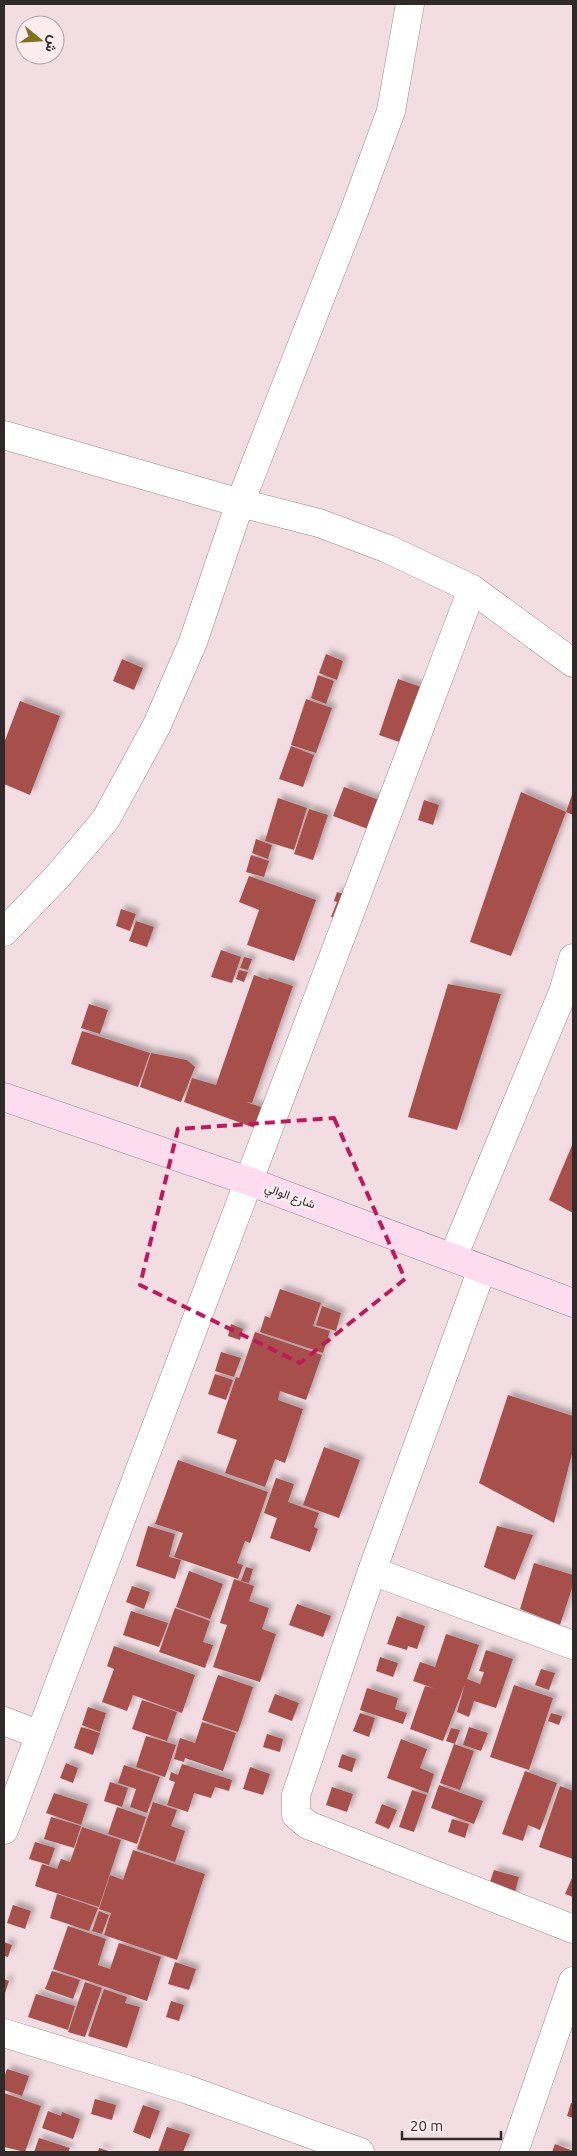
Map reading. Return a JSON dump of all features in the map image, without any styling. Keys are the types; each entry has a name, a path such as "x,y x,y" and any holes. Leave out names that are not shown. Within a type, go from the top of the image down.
{"main road":[{"name":"شارع الوالي","path":"4,1097 248,1181 573,1303"}],"street":[{"path":"4,932 59,876 106,819 157,725 193,642 240,503 352,219 391,111 410,4"},
{"path":"4,435 240,503 319,522 388,549 472,590 573,663"},
{"path":"4,1830 472,590"},
{"path":"453,1257 568,993 573,958"},
{"path":"482,1269 372,1571 296,1795 296,1815 308,1825 573,1929"},
{"path":"372,1571 573,1645"},
{"path":"4,1721 40,1734"},
{"path":"514,2152 573,1981"},
{"path":"4,2033 186,2088 360,2152"}],"highlighted area":[{"path":"334,1118 405,1279 300,1363 140,1285 178,1129"}],"building":[{"path":"326,654 343,661 337,680 319,673"},
{"path":"122,659 143,668 134,690 113,681"},
{"path":"318,675 334,681 326,704 311,698"},
{"path":"398,679 421,687 402,743 379,735"},
{"path":"306,699 332,708 316,753 291,745"},
{"path":"20,701 60,716 30,795 4,784 4,743"},
{"path":"291,746 314,755 303,787 279,779"},
{"path":"344,787 379,800 368,829 333,816"},
{"path":"521,792 566,812 511,956 470,942"},
{"path":"573,792 573,815 566,812"},
{"path":"278,798 307,808 294,850 265,841"},
{"path":"424,800 439,805 433,825 418,820"},
{"path":"309,809 328,815 313,860 294,854"},
{"path":"256,839 272,845 268,859 252,853"},
{"path":"251,855 269,861 264,877 246,872"},
{"path":"249,876 316,900 294,961 247,945 259,910 239,902"},
{"path":"337,892 347,895 338,919 331,917 337,902 334,901"},
{"path":"121,909 136,914 130,931 116,926"},
{"path":"136,921 154,927 147,947 129,941"},
{"path":"221,950 241,957 232,983 211,977"},
{"path":"244,957 252,959 248,970 240,968"},
{"path":"239,970 248,972 244,982 236,979"},
{"path":"254,975 293,986 252,1103 246,1102 267,1109 260,1130 184,1102 192,1078 216,1085"},
{"path":"448,984 501,994 457,1130 408,1117"},
{"path":"89,1004 108,1010 100,1034 81,1028"},
{"path":"82,1031 150,1053 138,1087 71,1064"},
{"path":"151,1053 187,1060 195,1067 181,1102 140,1087"},
{"path":"573,1143 573,1213 549,1200"},
{"path":"280,1289 321,1303 313,1326 330,1331 323,1353 260,1332 265,1316 270,1318"},
{"path":"322,1306 341,1313 336,1331 316,1325"},
{"path":"231,1324 243,1329 240,1340 228,1336"},
{"path":"255,1332 322,1355 306,1400 280,1391 278,1400 303,1409 285,1463 275,1459 265,1487 225,1473 237,1440 217,1433 236,1377 239,1378"},
{"path":"221,1352 241,1358 234,1377 215,1371"},
{"path":"215,1374 233,1380 226,1400 208,1394"},
{"path":"508,1395 573,1416 573,1450 554,1523 479,1483"},
{"path":"324,1447 360,1460 339,1518 303,1505"},
{"path":"178,1460 268,1492 250,1543 245,1541 237,1563 243,1565 238,1579 174,1557 183,1533 155,1524"},
{"path":"276,1478 294,1484 288,1502 319,1513 314,1527 318,1529 310,1552 270,1538 277,1518 264,1513"},
{"path":"148,1526 175,1534 169,1557 181,1560 175,1579 136,1566"},
{"path":"497,1526 533,1535 515,1580 484,1567"},
{"path":"534,1563 573,1575 573,1585 560,1625 520,1609"},
{"path":"246,1567 253,1569 249,1583 241,1581"},
{"path":"189,1571 223,1584 210,1619 176,1607"},
{"path":"234,1579 254,1586 249,1601 269,1608 262,1629 276,1634 260,1682 213,1667 227,1625 220,1623"},
{"path":"132,1586 150,1592 144,1609 126,1602"},
{"path":"297,1604 331,1616 323,1637 289,1625"},
{"path":"175,1608 210,1621 203,1642 213,1645 205,1668 159,1652"},
{"path":"131,1611 168,1623 159,1647 123,1635"},
{"path":"397,1616 425,1626 417,1649 408,1646 407,1650 387,1644"},
{"path":"446,1634 479,1645 467,1679 480,1684 484,1672 479,1671 486,1650 513,1659 496,1708 474,1701 469,1717 457,1712 465,1684 443,1741 410,1729 425,1686 436,1689 413,1681 420,1662 435,1667"},
{"path":"114,1646 195,1675 182,1713 133,1695 127,1711 102,1702 114,1669 107,1666"},
{"path":"380,1657 398,1663 393,1677 376,1671"},
{"path":"541,1669 555,1673 549,1690 535,1685"},
{"path":"218,1675 253,1687 238,1732 202,1720"},
{"path":"514,1685 553,1698 529,1770 490,1757"},
{"path":"367,1688 398,1698 395,1709 407,1713 403,1724 360,1710"},
{"path":"275,1694 299,1703 292,1721 268,1712"},
{"path":"142,1700 177,1712 167,1741 132,1729"},
{"path":"88,1707 106,1713 100,1732 82,1725"},
{"path":"360,1713 375,1718 369,1737 353,1731"},
{"path":"551,1713 562,1716 559,1725 548,1721"},
{"path":"202,1722 236,1733 223,1771 185,1758 184,1762 174,1759 180,1738 195,1743"},
{"path":"81,1727 100,1733 93,1755 74,1748"},
{"path":"469,1727 488,1733 481,1751 463,1745"},
{"path":"451,1728 460,1730 455,1744 446,1741"},
{"path":"267,1734 283,1739 280,1752 263,1747"},
{"path":"146,1736 176,1745 165,1777 136,1767"},
{"path":"401,1739 427,1749 420,1768 434,1774 428,1793 387,1778"},
{"path":"454,1744 474,1751 460,1790 440,1783"},
{"path":"342,1754 356,1759 352,1772 338,1767"},
{"path":"66,1763 78,1768 73,1783 60,1778"},
{"path":"182,1764 232,1780 229,1791 215,1787 211,1798 194,1793 188,1812 167,1805 175,1782 169,1780 171,1772 178,1775"},
{"path":"124,1765 160,1777 147,1813 130,1807 136,1789 118,1783"},
{"path":"250,1767 270,1774 263,1795 243,1789"},
{"path":"525,1771 557,1783 540,1830 528,1825 523,1841 502,1834"},
{"path":"110,1782 128,1788 122,1807 104,1801"},
{"path":"439,1785 483,1801 474,1824 431,1808"},
{"path":"560,1786 573,1791 573,1859 539,1847"},
{"path":"332,1787 353,1794 347,1812 326,1805"},
{"path":"412,1790 427,1795 414,1832 399,1827"},
{"path":"54,1793 88,1804 81,1825 46,1813"},
{"path":"153,1802 177,1810 171,1826 185,1831 175,1862 137,1849"},
{"path":"382,1804 397,1810 389,1829 375,1823"},
{"path":"117,1807 146,1817 137,1844 108,1834"},
{"path":"51,1817 81,1826 74,1848 44,1839"},
{"path":"452,1819 469,1824 465,1838 448,1832"},
{"path":"82,1827 121,1840 99,1907 35,1886 42,1864 57,1869 61,1859 70,1862"},
{"path":"35,1842 55,1848 49,1865 29,1859"},
{"path":"133,1850 205,1874 177,1960 104,1935 111,1913 99,1909 110,1875 123,1880"},
{"path":"494,1870 519,1877 513,1899 487,1891"},
{"path":"573,1878 573,1897 565,1894"},
{"path":"57,1894 98,1908 89,1931 50,1918"},
{"path":"13,1905 31,1911 25,1929 7,1923"},
{"path":"99,1911 109,1915 102,1934 92,1931"},
{"path":"68,1926 106,1939 98,1965 110,1969 119,1943 161,1957 147,2001 53,1969"},
{"path":"4,1942 12,1945 8,1957 4,1956"},
{"path":"175,1962 196,1969 189,1990 168,1984"},
{"path":"52,1971 80,1980 73,1999 45,1989"},
{"path":"4,1979 9,1981 4,1996"},
{"path":"85,1982 102,1988 85,2037 68,2032"},
{"path":"104,1989 127,1997 125,2003 140,2007 127,2048 88,2036"},
{"path":"36,1994 75,2006 68,2030 28,2017"},
{"path":"171,2001 184,2005 179,2021 166,2017"},
{"path":"7,2069 29,2076 22,2096 4,2090 4,2078"},
{"path":"4,2093 41,2106 25,2152 4,2147"},
{"path":"95,2099 116,2105 112,2120 91,2114"},
{"path":"571,2103 573,2104 573,2118 567,2116"},
{"path":"143,2105 160,2111 150,2139 133,2132"},
{"path":"48,2111 61,2116 62,2112 80,2119 73,2139 42,2128"},
{"path":"167,2127 190,2134 183,2152 158,2152"},
{"path":"39,2138 70,2148 68,2152 34,2152"},
{"path":"555,2144 573,2151 573,2152 552,2152"},
{"path":"99,2148 112,2152 98,2152"}]}
